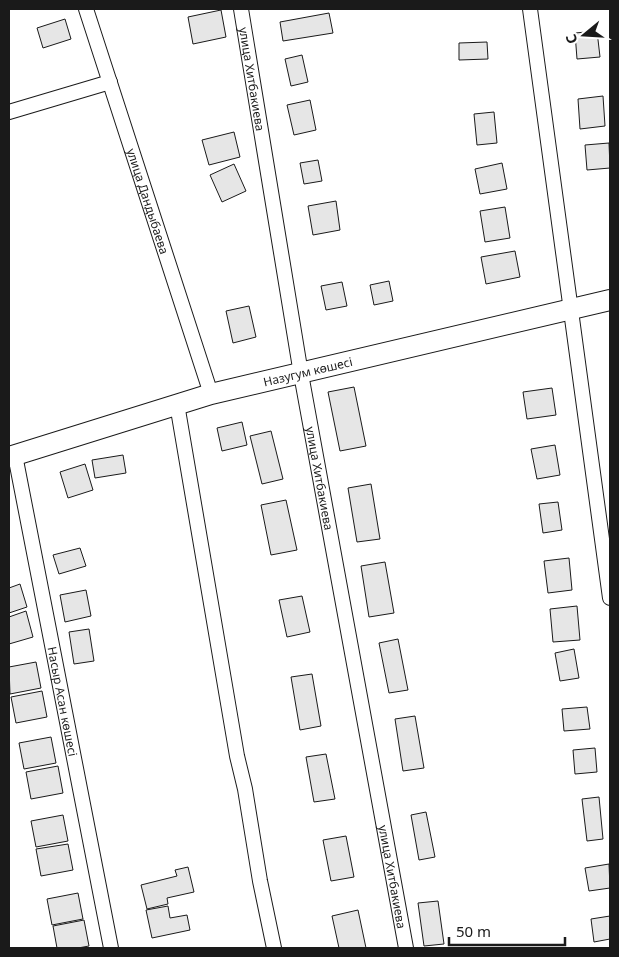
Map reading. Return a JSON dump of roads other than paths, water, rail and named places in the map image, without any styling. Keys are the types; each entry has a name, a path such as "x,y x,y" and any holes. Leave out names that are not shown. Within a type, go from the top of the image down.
{"street":[{"name":"улица Дандыбаева","path":"86,9 211,394"},
{"name":"улица Хитбакиева","path":"240,9 301,374 406,948"},
{"path":"530,9 610,598"},
{"path":"9,112 110,82"},
{"name":"Назугум көшесі","path":"12,456 211,394 610,300"},
{"path":"177,404 237,756 245,789 260,881 274,948"},
{"name":"Насыр Асан көшесі","path":"12,456 111,948"}]}
